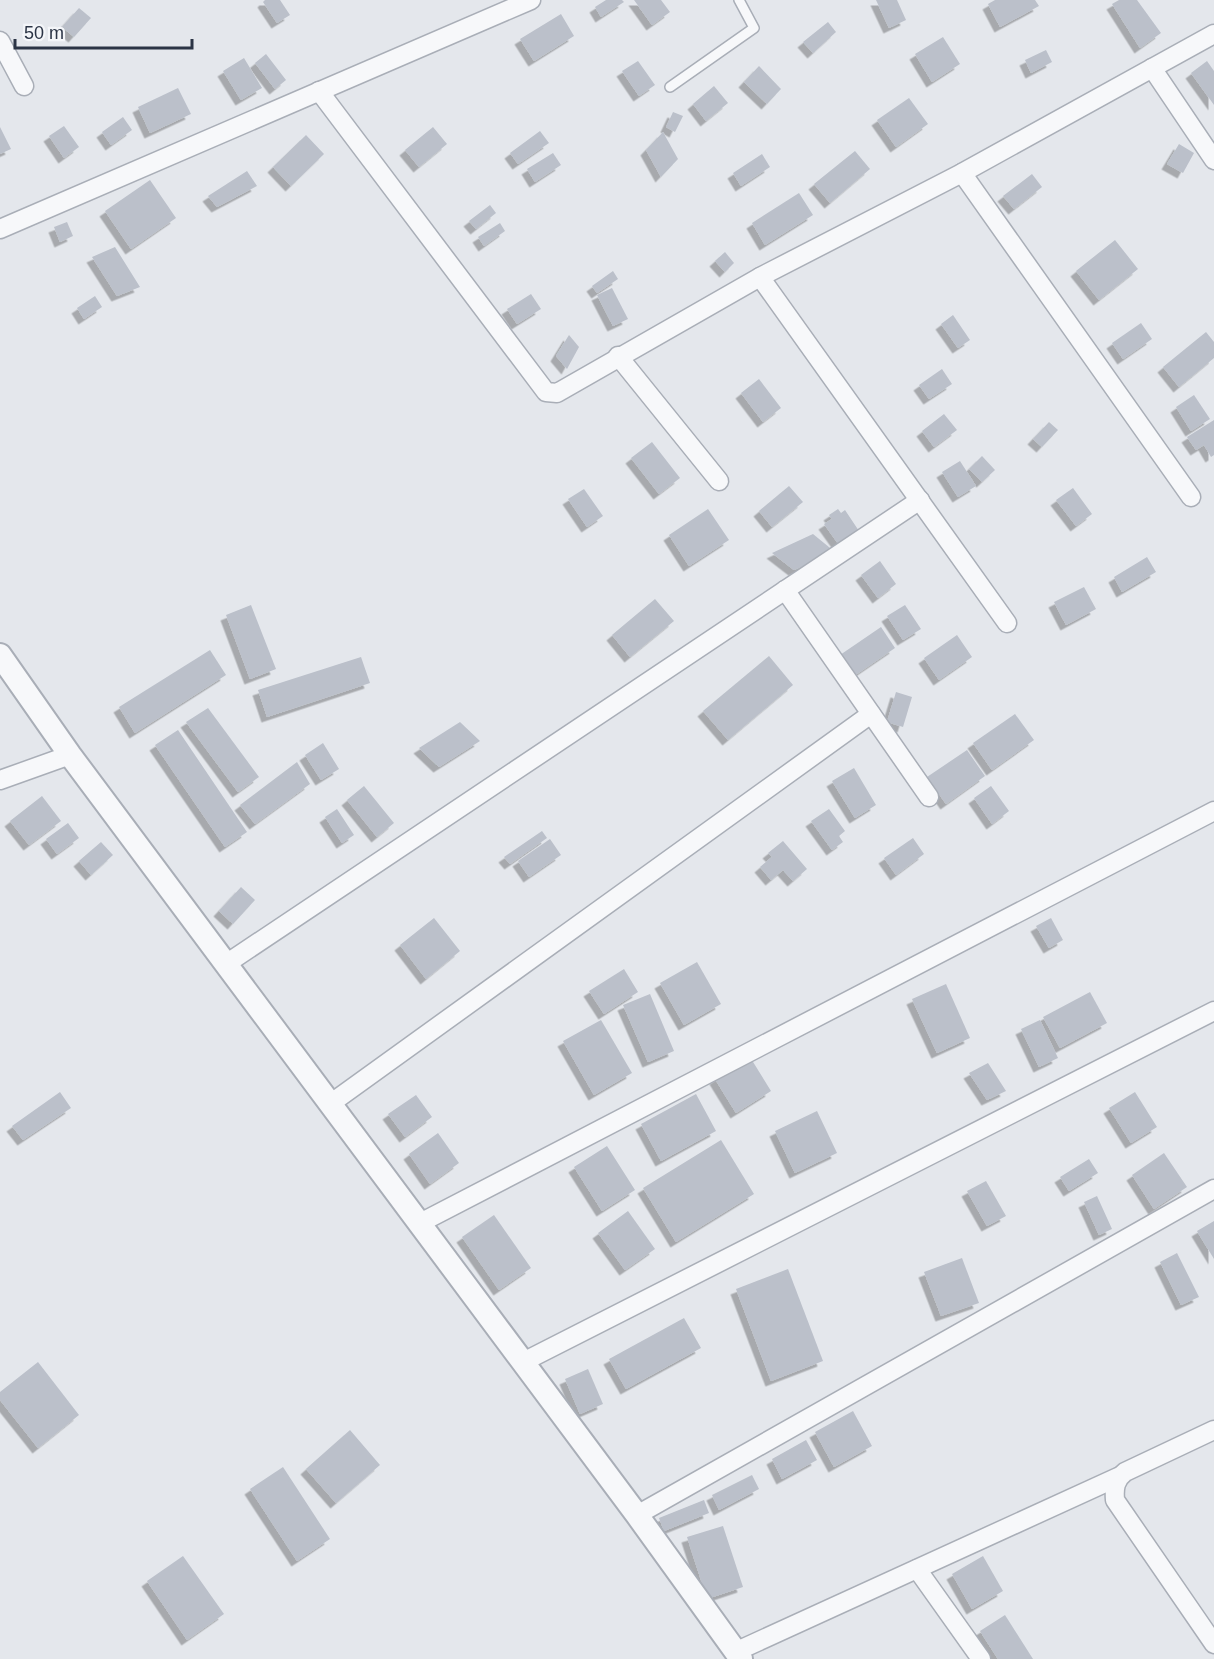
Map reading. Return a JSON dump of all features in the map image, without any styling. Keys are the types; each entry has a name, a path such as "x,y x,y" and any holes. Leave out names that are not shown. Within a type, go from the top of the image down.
{"street":[{"path":"0,230 531,0"},
{"path":"320,91 546,392 557,393 618,356 760,277 962,173 1214,34"},
{"path":"0,41 24,86"},
{"path":"1152,68 1214,160"},
{"path":"962,173 1191,496"},
{"path":"760,277 1007,623"},
{"path":"618,356 719,481"},
{"path":"226,964 920,500"},
{"path":"785,590 929,797"},
{"path":"0,655 70,755 637,1515 738,1655 1214,1430"},
{"path":"330,1104 871,714"},
{"path":"0,780 70,755"},
{"path":"420,1223 1214,812"},
{"path":"523,1362 1214,1011"},
{"path":"637,1515 1214,1189"},
{"path":"1118,1477 1114,1488 1115,1500 1214,1644"},
{"path":"917,1569 981,1659"}],"lane":[{"path":"670,87 754,28 739,0"}],"building":[{"path":"280,0 290,15 277,23 263,2"},
{"path":"606,0 624,2 601,17 595,7"},
{"path":"634,0 661,0 670,12 652,25"},
{"path":"876,0 897,0 906,20 889,28"},
{"path":"995,0 1035,0 1039,6 1000,27 988,4"},
{"path":"1119,0 1137,0 1161,33 1140,48 1112,4"},
{"path":"79,8 91,18 74,37 62,27"},
{"path":"561,14 574,36 534,61 520,39"},
{"path":"828,22 836,32 813,53 803,42"},
{"path":"943,37 960,64 932,82 915,54"},
{"path":"1046,50 1052,62 1031,73 1025,60"},
{"path":"266,54 286,80 275,89 255,63"},
{"path":"244,58 262,88 241,100 223,71"},
{"path":"638,61 655,85 639,96 622,71"},
{"path":"1207,61 1214,71 1214,105 1191,73"},
{"path":"759,66 781,89 767,104 744,82"},
{"path":"714,86 728,103 706,121 693,104"},
{"path":"178,88 191,114 150,133 138,107"},
{"path":"909,98 928,124 896,147 877,120"},
{"path":"673,112 683,116 675,132 666,127"},
{"path":"123,117 132,130 111,145 102,132"},
{"path":"64,126 79,147 64,158 49,136"},
{"path":"0,127 11,149 0,154"},
{"path":"433,127 447,144 419,167 405,150"},
{"path":"540,131 549,143 518,164 510,153"},
{"path":"663,132 678,159 661,177 646,150"},
{"path":"306,135 324,154 291,186 273,167"},
{"path":"1179,144 1194,153 1183,173 1167,164"},
{"path":"855,151 870,169 830,203 814,184"},
{"path":"553,153 561,165 535,182 527,169"},
{"path":"762,154 770,167 741,186 733,173"},
{"path":"247,171 257,186 217,207 208,196"},
{"path":"1032,174 1042,187 1014,209 1003,196"},
{"path":"150,180 176,218 131,249 105,211"},
{"path":"799,193 813,215 765,245 752,223"},
{"path":"490,205 496,213 476,229 469,221"},
{"path":"67,222 73,236 60,242 54,227"},
{"path":"500,223 505,231 484,246 478,237"},
{"path":"1115,240 1138,269 1099,300 1076,271"},
{"path":"115,247 140,287 117,296 92,257"},
{"path":"725,252 734,263 725,272 715,261"},
{"path":"613,271 618,279 597,293 592,286"},
{"path":"612,288 628,319 613,326 597,295"},
{"path":"531,294 541,309 517,324 507,309"},
{"path":"95,296 102,307 84,319 77,308"},
{"path":"953,315 970,340 958,348 941,324"},
{"path":"1141,323 1152,339 1123,359 1112,343"},
{"path":"1206,332 1214,342 1214,358 1179,387 1163,367"},
{"path":"569,335 579,347 567,369 556,356"},
{"path":"942,369 952,384 929,399 919,385"},
{"path":"759,379 781,408 763,422 741,393"},
{"path":"1194,395 1210,419 1191,431 1176,407"},
{"path":"944,414 957,430 934,447 922,431"},
{"path":"1214,420 1214,455 1211,457 1204,445 1196,450 1187,437"},
{"path":"1049,422 1058,430 1042,447 1033,439"},
{"path":"652,442 680,478 659,494 631,458"},
{"path":"982,456 995,470 982,482 969,469"},
{"path":"960,461 976,486 958,497 942,472"},
{"path":"789,486 803,502 772,527 759,511"},
{"path":"1073,488 1092,514 1076,526 1056,500"},
{"path":"584,489 603,516 587,527 568,499"},
{"path":"708,509 729,540 689,566 669,535"},
{"path":"838,509 841,513 845,510 859,531 839,545 824,524 832,519 829,515"},
{"path":"813,534 835,552 794,570 772,553"},
{"path":"1147,557 1156,572 1122,592 1114,577"},
{"path":"880,561 896,584 878,598 861,575"},
{"path":"1084,587 1096,609 1066,625 1054,602"},
{"path":"655,599 674,621 630,657 612,635"},
{"path":"251,605 276,669 250,679 226,615"},
{"path":"905,605 921,629 903,640 887,616"},
{"path":"881,627 895,648 854,676 840,655"},
{"path":"957,635 972,657 939,680 924,658"},
{"path":"210,650 226,675 135,733 119,707"},
{"path":"769,656 793,685 728,740 703,711"},
{"path":"361,657 370,683 267,717 258,690"},
{"path":"896,692 912,697 903,727 887,722"},
{"path":"208,708 259,777 238,792 186,722"},
{"path":"1015,714 1034,740 992,770 973,743"},
{"path":"460,722 480,741 439,767 419,748"},
{"path":"178,730 247,832 225,847 155,745"},
{"path":"323,743 339,769 321,780 305,755"},
{"path":"967,750 985,776 946,804 927,777"},
{"path":"297,762 310,784 255,824 240,805"},
{"path":"854,768 876,805 855,818 832,781"},
{"path":"364,786 394,823 377,837 347,800"},
{"path":"991,786 1009,811 992,824 974,798"},
{"path":"42,796 61,821 29,845 10,821"},
{"path":"337,809 354,835 342,843 325,817"},
{"path":"829,809 845,831 839,836 843,842 832,850 811,821"},
{"path":"68,823 79,838 57,854 46,839"},
{"path":"542,831 547,838 510,864 504,857"},
{"path":"913,838 924,854 896,875 884,858"},
{"path":"550,839 561,855 529,877 518,861"},
{"path":"783,841 807,869 793,881 783,870 771,880 760,867 772,857 768,853"},
{"path":"101,842 113,855 91,875 79,861"},
{"path":"241,887 255,900 233,924 219,911"},
{"path":"434,918 460,951 426,979 400,945"},
{"path":"1051,918 1063,940 1049,948 1036,926"},
{"path":"697,962 721,1004 684,1025 660,983"},
{"path":"624,969 638,992 604,1014 589,991"},
{"path":"946,984 970,1038 937,1053 912,999"},
{"path":"1090,992 1107,1023 1060,1048 1043,1017"},
{"path":"650,994 674,1051 648,1062 623,1005"},
{"path":"601,1020 632,1073 594,1095 563,1041"},
{"path":"1040,1020 1058,1058 1039,1067 1021,1029"},
{"path":"750,1057 771,1091 736,1113 715,1079"},
{"path":"988,1063 1006,1091 987,1100 969,1073"},
{"path":"60,1092 71,1108 23,1140 12,1126"},
{"path":"1135,1092 1157,1127 1131,1143 1109,1108"},
{"path":"696,1094 716,1131 661,1161 641,1124"},
{"path":"416,1095 432,1117 405,1137 388,1114"},
{"path":"817,1111 837,1153 795,1173 775,1131"},
{"path":"438,1133 459,1163 430,1184 409,1154"},
{"path":"721,1140 754,1194 676,1242 643,1188"},
{"path":"607,1146 635,1190 602,1211 574,1167"},
{"path":"1164,1153 1187,1187 1154,1209 1132,1175"},
{"path":"1089,1159 1098,1173 1069,1191 1060,1177"},
{"path":"986,1181 1006,1216 987,1226 967,1191"},
{"path":"1097,1196 1112,1229 1099,1235 1084,1202"},
{"path":"628,1211 655,1249 625,1270 598,1233"},
{"path":"494,1215 531,1268 499,1290 462,1237"},
{"path":"1214,1221 1214,1259 1197,1231"},
{"path":"1177,1253 1199,1297 1181,1305 1160,1262"},
{"path":"962,1258 979,1303 941,1316 924,1272"},
{"path":"788,1269 823,1361 771,1381 736,1289"},
{"path":"684,1318 701,1348 626,1389 609,1359"},
{"path":"38,1362 79,1415 38,1448 0,1400 0,1392"},
{"path":"588,1369 603,1404 580,1414 565,1379"},
{"path":"853,1411 872,1446 834,1467 815,1432"},
{"path":"350,1430 380,1465 336,1503 306,1469"},
{"path":"806,1440 817,1460 782,1479 772,1459"},
{"path":"283,1467 330,1539 297,1561 250,1489"},
{"path":"752,1475 759,1489 719,1510 712,1495"},
{"path":"704,1500 709,1513 664,1531 659,1518"},
{"path":"723,1526 743,1587 707,1599 687,1537"},
{"path":"183,1556 224,1614 187,1640 147,1581"},
{"path":"983,1556 1003,1591 972,1609 952,1574"},
{"path":"1005,1615 1033,1659 998,1659 980,1631"}]}
